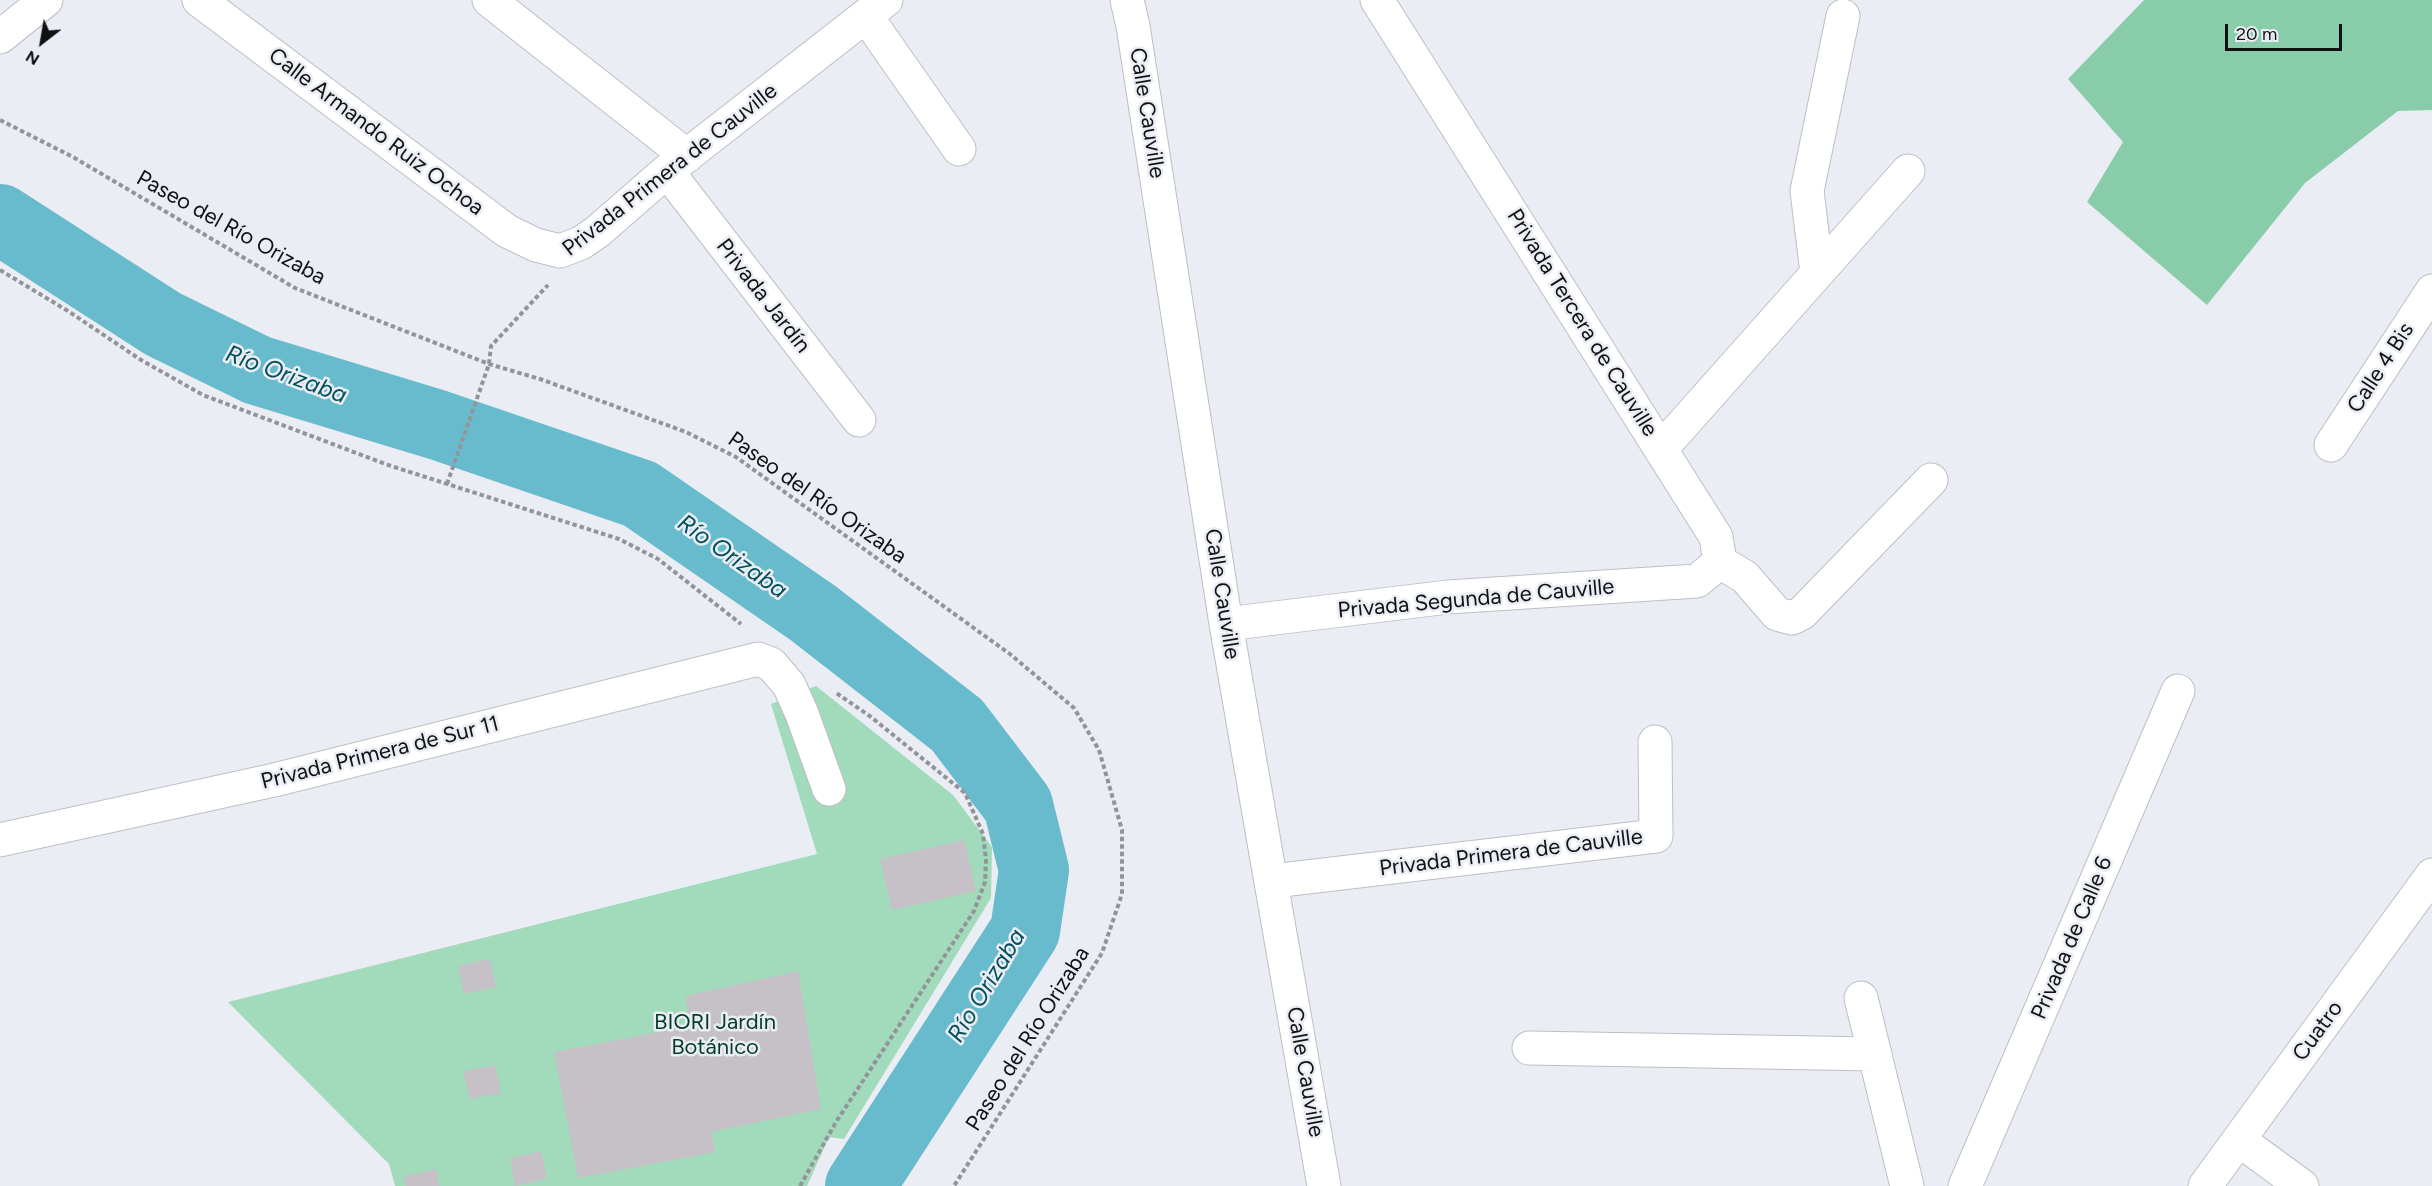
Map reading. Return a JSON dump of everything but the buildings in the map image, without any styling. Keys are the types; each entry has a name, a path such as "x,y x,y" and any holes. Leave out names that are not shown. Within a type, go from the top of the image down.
{"street":[{"path":"0,37 46,0"},
{"name":"Calle Armando Ruiz Ochoa","path":"199,0 507,231 536,245 560,251"},
{"name":"Privada Jardín","path":"489,0 677,164 859,420"},
{"name":"Calle Cauville","path":"1127,0 1135,38 1226,624 1273,881 1324,1186"},
{"name":"Privada Tercera de Cauville","path":"1377,0 1661,448 1908,171"},
{"path":"876,8 959,149"},
{"name":"Privada Primera de Cauville","path":"560,251 581,243 597,232 677,164 876,8"},
{"path":"1817,273 1806,191 1843,16"},
{"name":"Calle 4 Bis","path":"2331,445 2432,291"},
{"path":"1661,448 1716,537 1720,562 1745,577 1777,614 1792,618 1802,614 1932,480"},
{"name":"Privada Segunda de Cauville","path":"1226,624 1448,597 1697,581 1720,562"},
{"path":"769,656 771,664 789,685 829,789"},
{"name":"Privada Primera de Sur 11","path":"0,840 274,780 769,656"},
{"name":"Privada de Calle 6","path":"1965,1186 2178,691"},
{"name":"Privada Primera de Cauville","path":"1273,881 1656,836 1655,742"},
{"name":"Cuatro","path":"2205,1186 2432,875"},
{"path":"1861,998 1907,1186"},
{"path":"1529,1048 1875,1054"},
{"path":"2239,1140 2302,1186"}],"path":[{"name":"Paseo del Río Orizaba","path":"0,120 73,157 296,288 489,364 540,379 686,432 736,457 1010,654 1074,708 1099,750 1122,830 1122,894 1102,953 954,1186"},
{"name":"Privada Primera de Cauville","path":"447,484 489,364 491,346 544,292 556,273 560,251"},
{"path":"0,270 69,311 141,360 203,395 388,465 619,539 658,559 769,656"},
{"path":"800,1186 836,1122 974,911 985,882 986,860 982,834 965,793 871,717 825,686"}],"green space":[{"path":"2144,0 2432,0 2432,110 2398,111 2305,183 2207,305 2087,202 2123,142 2068,79"},
{"name":"BIORI Jardín Botánico","path":"816,686 953,795 992,847 991,898 844,1139 829,1137 807,1186 395,1186 389,1164 228,1002 817,854 771,704"}],"waterway":[{"name":"Río Orizaba","path":"0,219 163,324 257,370 438,425 640,494 813,613 957,725 1018,805 1034,870 1025,931 860,1186"}]}
